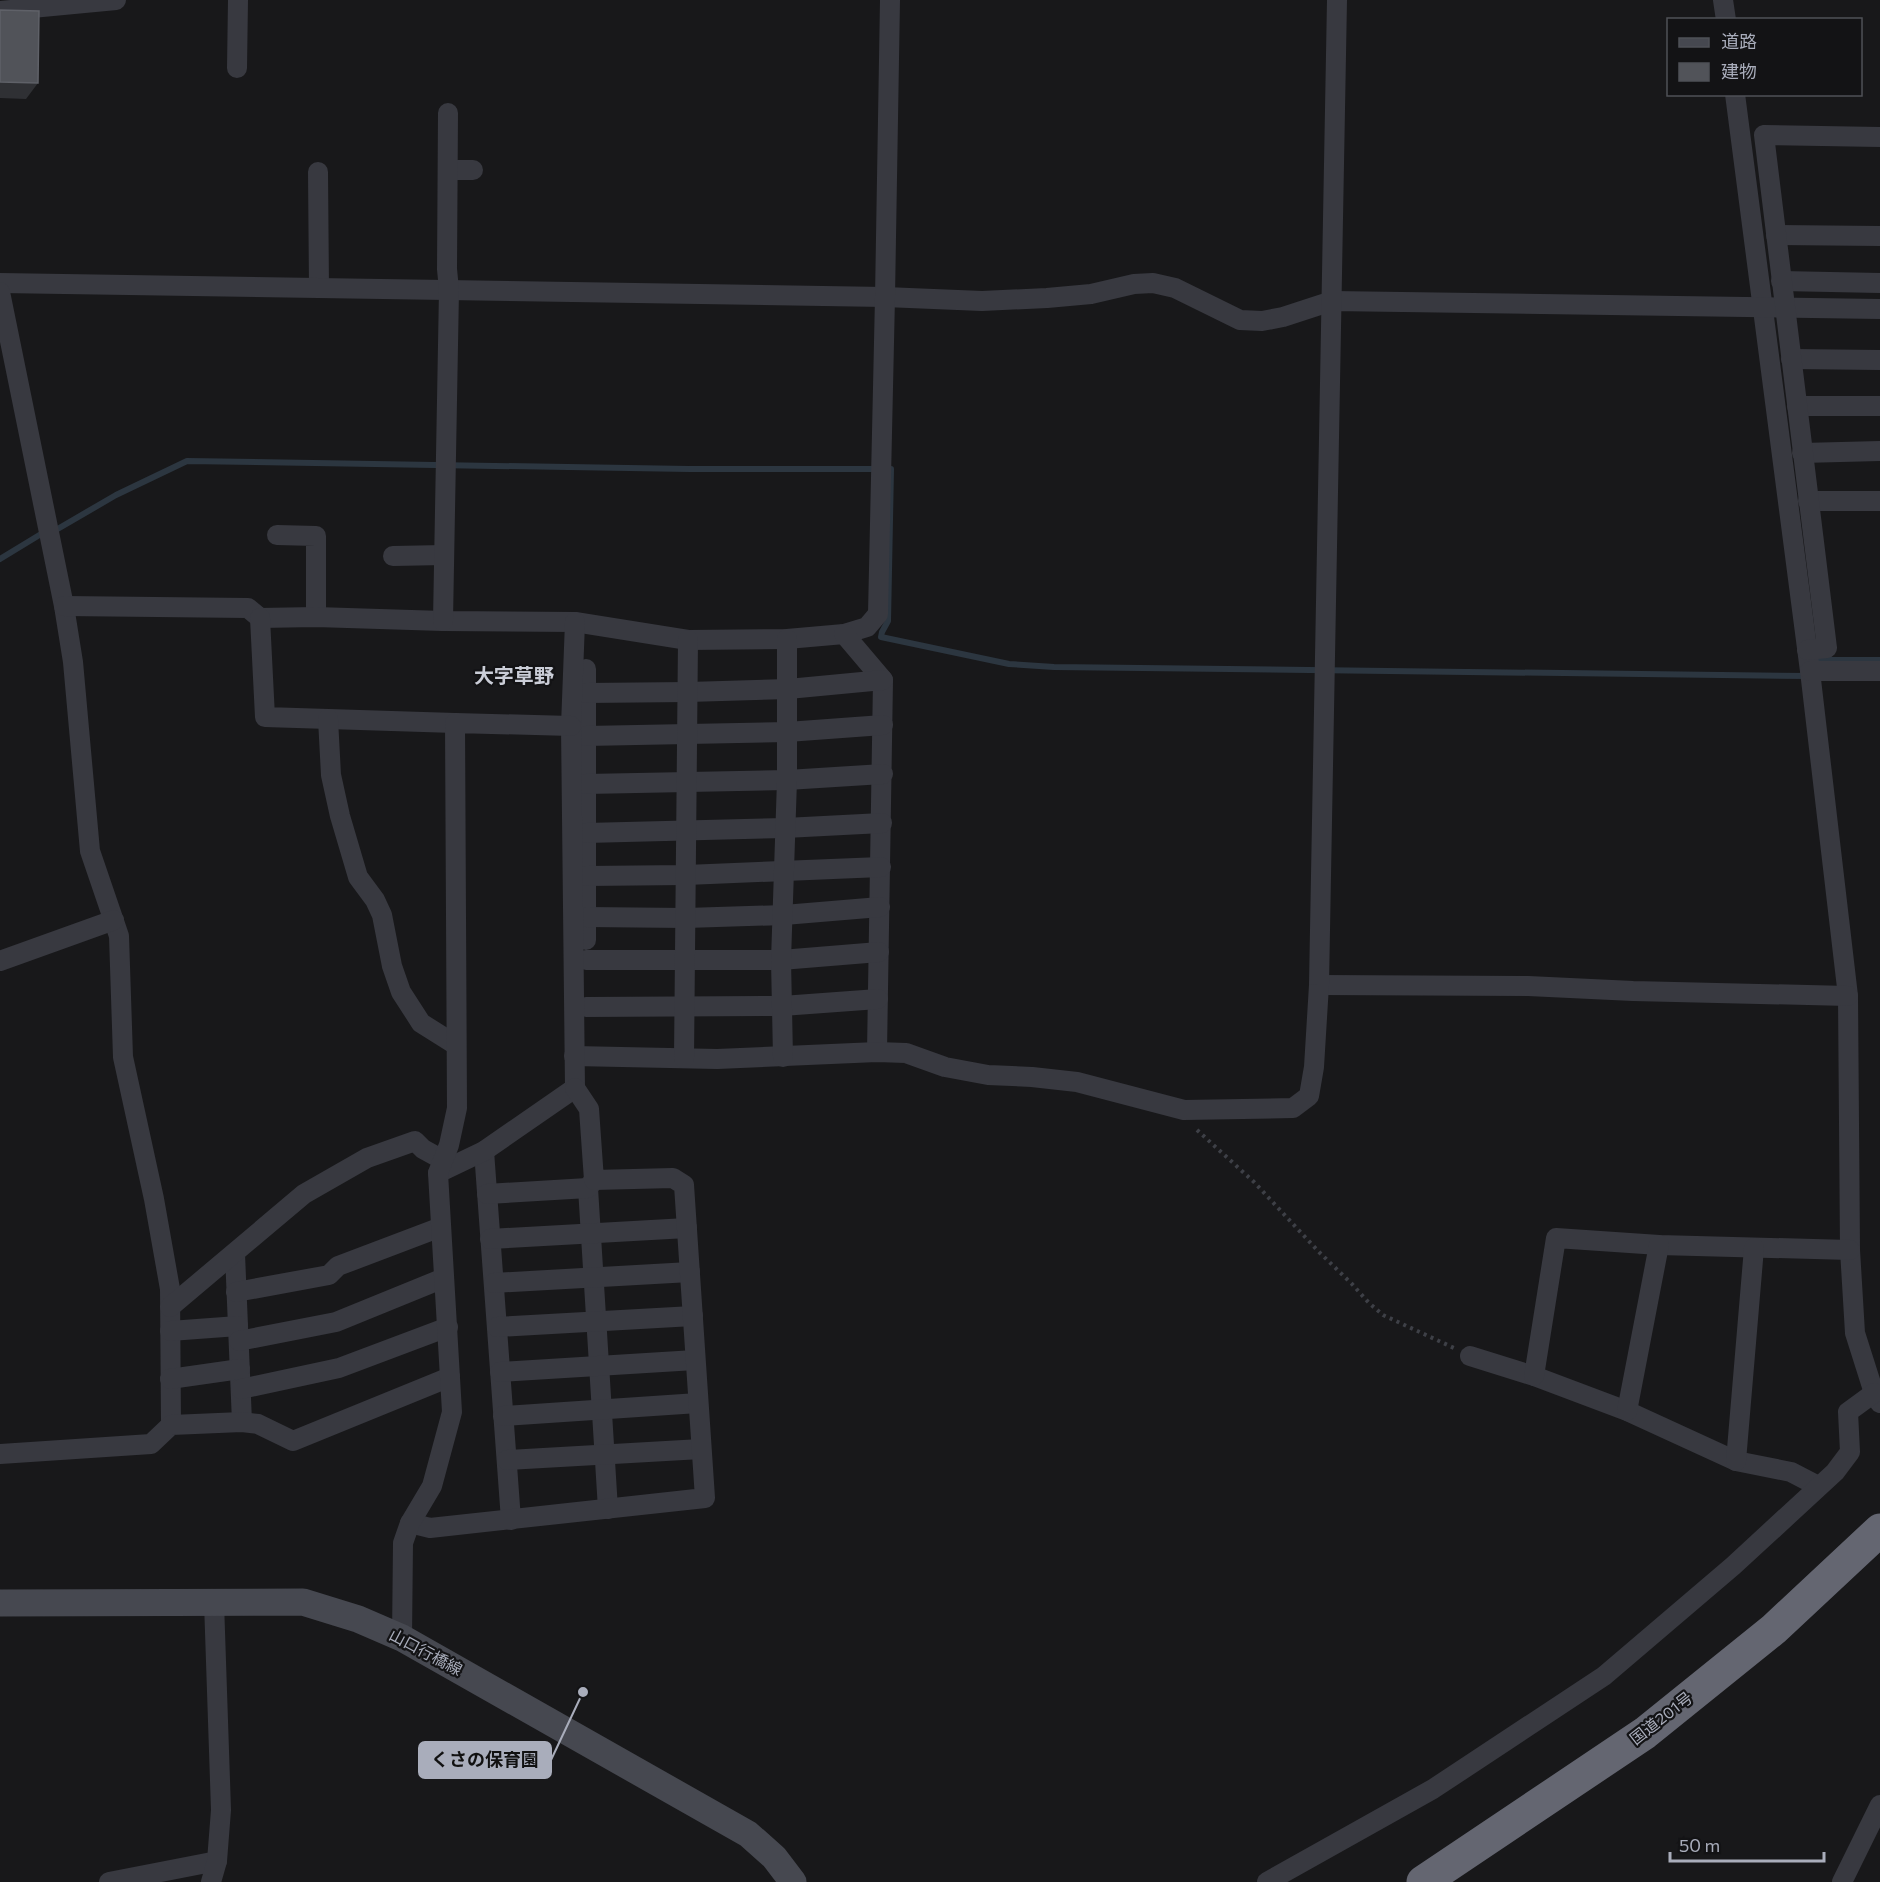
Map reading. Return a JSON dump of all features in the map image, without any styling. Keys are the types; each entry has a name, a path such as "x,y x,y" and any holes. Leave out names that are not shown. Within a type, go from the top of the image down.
{"highway":[{"name":"国道201号","path":"1423,1882 1645,1733 1774,1629 1880,1530"}],"main road":[{"name":"山口行橋線","path":"0,1602 303,1602 358,1619 402,1638 748,1834 774,1857 793,1882"}],"street":[{"path":"0,11 116,0"},
{"path":"237,68 238,0"},
{"path":"64,606 248,608 260,618 316,616 443,621 575,622 688,640 787,639 844,634 867,627 878,614 890,0"},
{"path":"580,1050 717,1059 783,1058 877,1052 906,1053 945,1067 988,1076 1032,1077 1077,1082 1184,1110 1293,1108 1309,1096 1314,1067 1319,985 1337,0"},
{"path":"1723,0 1726,18"},
{"path":"1267,1882 1433,1789 1604,1676 1733,1566 1835,1472 1850,1452 1848,1412 1877,1398 1855,1333 1850,1250 1848,996 1810,670 1735,96"},
{"path":"443,621 449,290 447,269 448,113"},
{"path":"1807,650 1827,648 1764,135 1880,137"},
{"path":"448,170 473,170"},
{"path":"318,172 319,288"},
{"path":"1776,235 1880,236"},
{"path":"1781,281 1880,283"},
{"path":"0,284 885,297 982,302 1091,294 1134,284 1153,283 1175,288 1239,320 1262,321 1283,317 1332,301 1880,309"},
{"path":"0,292 64,606 73,662 90,852 119,936 123,1057 154,1199 170,1289 171,1425"},
{"path":"1791,359 1880,360"},
{"path":"1797,406 1880,406"},
{"path":"1802,453 1880,451"},
{"path":"1808,501 1880,501"},
{"path":"277,535 316,536 316,616"},
{"path":"393,556 444,555"},
{"path":"260,618 265,717 455,723 687,735 787,732 883,724"},
{"path":"575,622 579,731 580,1050"},
{"path":"844,634 883,680 877,1052"},
{"path":"783,1058 781,960 787,780 787,639"},
{"path":"684,1058 688,640"},
{"path":"586,656 586,693 579,731 586,784 586,1008 575,1088 589,1109 591,1233 608,1509"},
{"path":"1810,670 1880,671"},
{"path":"586,693 788,689 883,680"},
{"path":"328,719 331,775 345,834 358,877 375,900 382,915 392,966 401,992 421,1023 456,1046"},
{"path":"402,1638 403,1543 410,1523 432,1486 452,1412 441,1227 441,1166 449,1145 457,1108 455,723"},
{"path":"586,784 787,780 883,774"},
{"path":"586,833 882,823"},
{"path":"586,876 686,875 881,867"},
{"path":"586,917 686,918 784,915 880,907"},
{"path":"0,961 114,920"},
{"path":"586,960 781,960 879,952"},
{"path":"1319,985 1528,986 1848,996"},
{"path":"586,1008 782,1006 878,999"},
{"path":"441,1166 484,1151 575,1088"},
{"path":"170,1307 304,1194 366,1158 416,1141 441,1166"},
{"path":"484,1151 511,1520"},
{"path":"410,1523 430,1528 705,1498 684,1185 673,1178 487,1194"},
{"path":"237,1292 329,1275 338,1266 441,1227"},
{"path":"490,1239 687,1228"},
{"path":"1534,1377 1556,1238 1659,1245 1850,1250"},
{"path":"1626,1411 1659,1245"},
{"path":"1736,1461 1754,1248"},
{"path":"235,1254 242,1422"},
{"path":"494,1283 690,1272"},
{"path":"170,1331 238,1333 336,1322 444,1278"},
{"path":"497,1327 693,1316"},
{"path":"170,1379 240,1379 339,1368 448,1327"},
{"path":"1470,1356 1626,1411 1736,1461 1791,1472 1818,1486"},
{"path":"500,1372 695,1360"},
{"path":"0,1454 151,1444 171,1425 242,1422 258,1424 293,1440 450,1377"},
{"path":"503,1416 698,1403"},
{"path":"507,1460 701,1449"},
{"path":"211,1882 217,1861 221,1810 214,1602"},
{"path":"1842,1882 1880,1806"},
{"path":"108,1882 217,1861"}],"path":[{"path":"1184,1110 1194,1127 1254,1182 1369,1303 1383,1315 1470,1356"}],"building":[{"path":"0,10 39,11 38,83 0,82"}],"waterway":[{"path":"0,559 46,531 49,534 116,495 187,461 689,469 891,469 888,621 881,637 1009,664 1054,667 1808,676"},
{"path":"1820,667 1819,660 1880,660"}],"place":[{"name":"くさの保育園","path":"583,1692"}],"district":[{"name":"大字草野","path":"514,676"}]}
